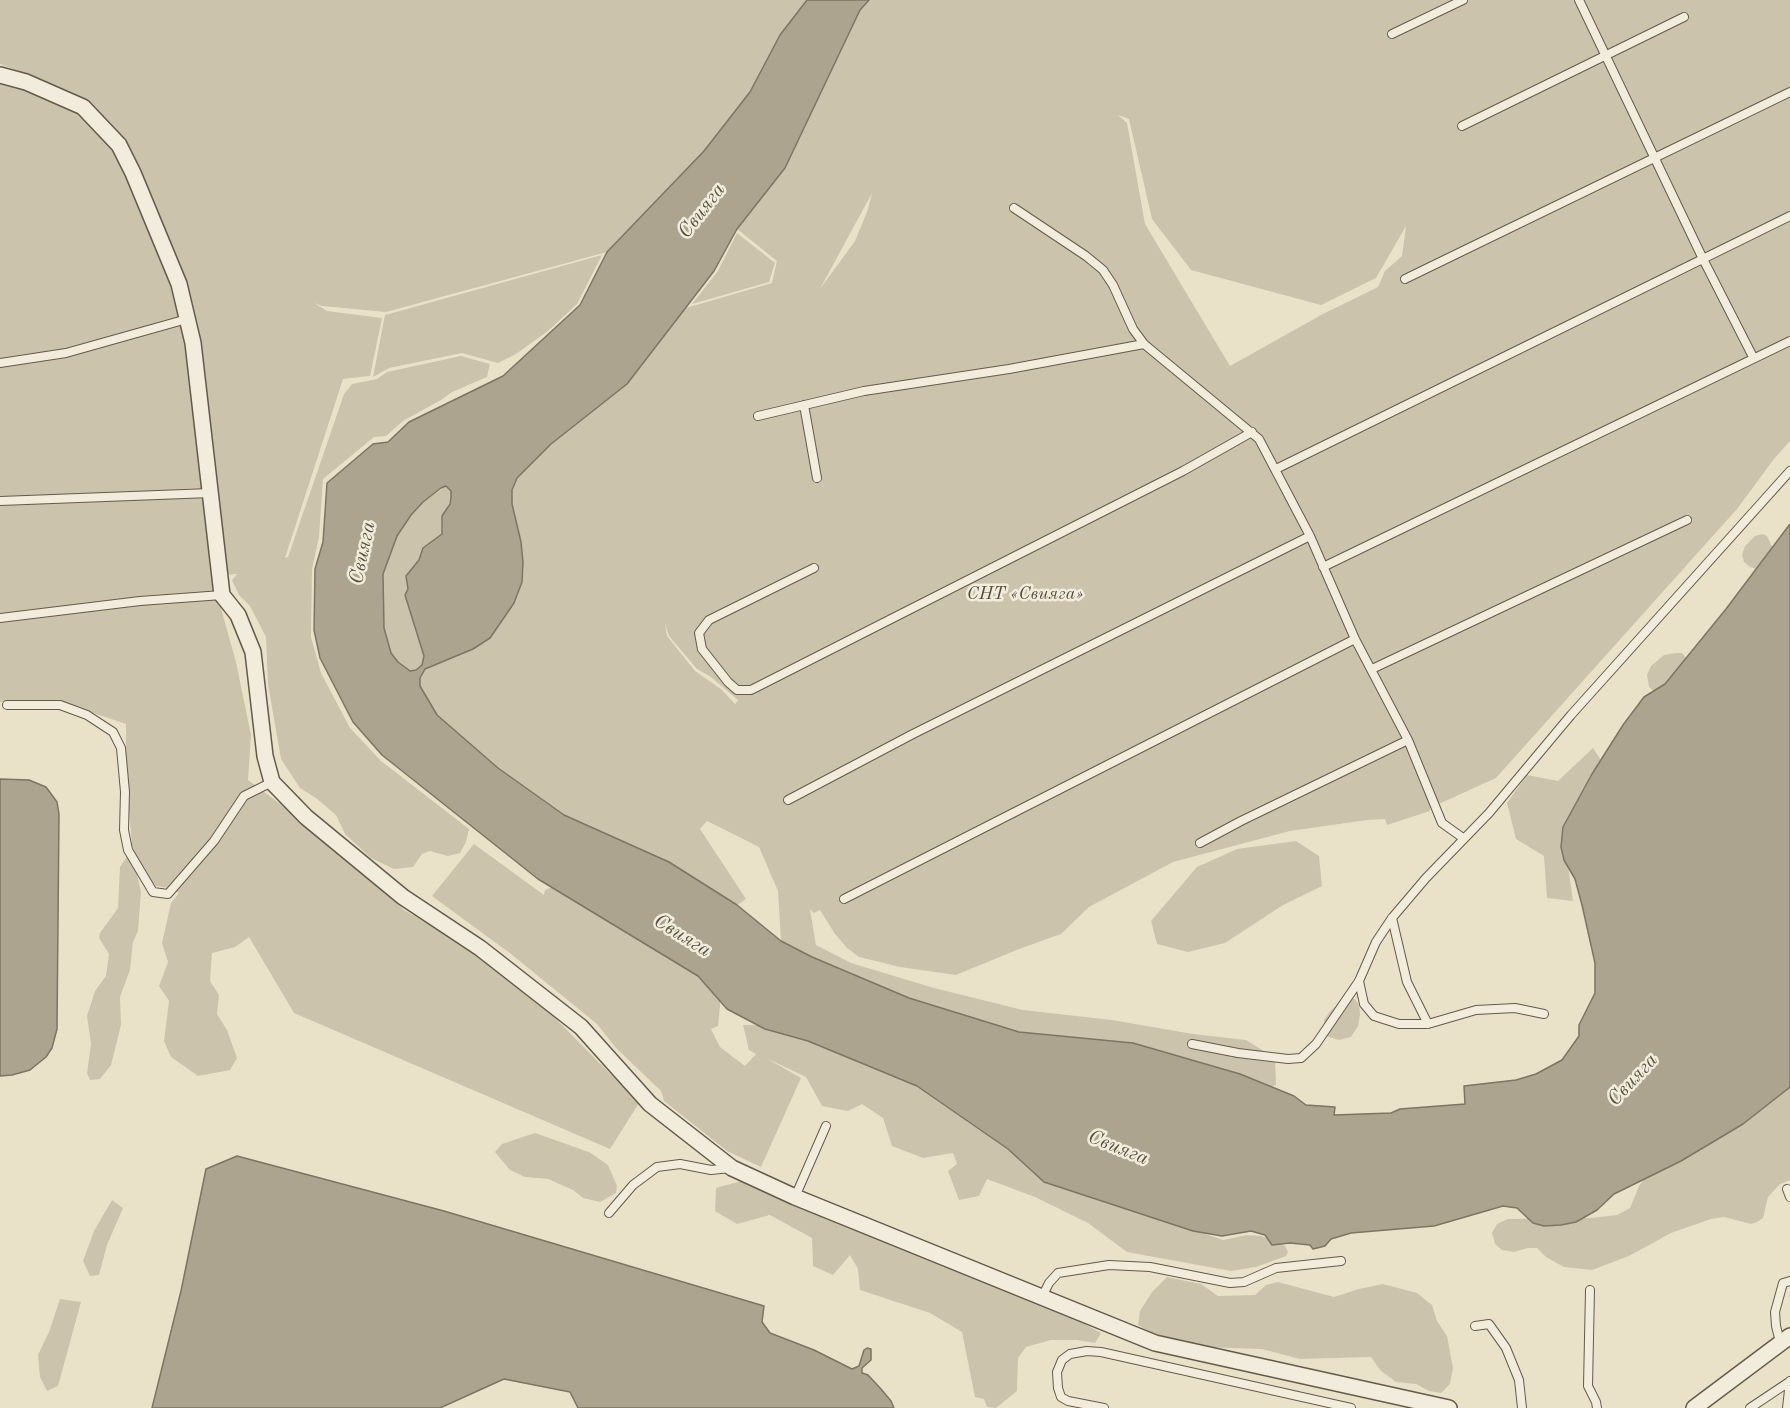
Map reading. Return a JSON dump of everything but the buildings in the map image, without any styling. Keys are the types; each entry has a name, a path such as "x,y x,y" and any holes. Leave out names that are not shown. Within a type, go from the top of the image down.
{"street":[{"path":"0,75 26,82 83,107 119,145 179,284 193,343 222,596 238,615 253,652 265,756 272,782 306,817 403,897 480,948 581,1027 650,1104 732,1168 795,1197 1155,1343 1413,1404 1449,1408"},
{"path":"1694,1408 1785,1339"}],"lane":[{"path":"1392,34 1463,0"},
{"path":"1579,0 1703,259 1753,357"},
{"path":"1462,126 1684,17"},
{"path":"1405,279 1790,92"},
{"path":"1014,207 1103,270 1113,285 1133,329 1144,344 1259,439 1310,536 1356,639 1408,740 1442,823 1463,838"},
{"path":"1276,469 1790,216"},
{"path":"0,363 66,353 187,319"},
{"path":"1323,567 1790,341"},
{"path":"758,416 864,391 1010,369 1144,344"},
{"path":"804,405 818,478"},
{"path":"814,568 710,620 699,633 702,649 737,690 751,690 1183,471 1252,432"},
{"path":"1192,1044 1288,1059 1301,1058 1316,1044 1359,981 1376,942 1392,918 1425,878 1489,813 1571,715 1790,471"},
{"path":"0,501 211,493"},
{"path":"1371,669 1687,520"},
{"path":"788,800 913,734 1310,536"},
{"path":"0,618 140,601 222,596"},
{"path":"844,899 1356,639"},
{"path":"7,705 60,705 87,715 112,732 121,748 125,792 124,830 128,850 153,892 168,894 214,841 244,796 272,782"},
{"path":"1200,843 1408,740"},
{"path":"1392,918 1407,982 1428,1024"},
{"path":"1359,981 1364,1004 1374,1016 1399,1024 1428,1024 1476,1010 1515,1008 1544,1014"},
{"path":"795,1197 826,1126"},
{"path":"609,1213 633,1185 657,1167 680,1164 711,1170 732,1168"},
{"path":"1042,1297 1048,1283 1058,1273 1109,1265 1150,1267 1230,1283 1244,1281 1276,1268 1341,1261"},
{"path":"1785,1339 1776,1326 1775,1312 1783,1283 1790,1281"},
{"path":"1590,1290 1587,1386 1597,1408"},
{"path":"1475,1326 1489,1324 1506,1348 1519,1380 1522,1408"},
{"path":"1104,1408 1068,1401 1061,1397 1056,1372 1062,1360 1070,1354 1087,1351 1101,1352 1351,1408"},
{"path":"1750,1408 1789,1381"},
{"path":"1786,1408 1789,1381"}],"green space":[{"path":"0,0 807,0 780,35 750,92 704,151 607,252 386,312 322,306 314,303 327,311 382,318 370,376 343,379 285,558 288,557 344,394 352,384 377,379 387,372 461,356 490,364 487,377 452,392 403,421 386,436 374,437 323,479 319,537 312,569 311,637 321,673 350,728 381,761 469,829 460,853 448,856 430,851 422,854 413,867 394,869 371,858 345,834 336,815 300,788 281,759 268,684 266,637 250,606 239,595 232,580 237,574 214,576 236,662 251,735 248,780 337,846 404,910 455,939 551,1014 639,1103 610,1149 294,1013 249,937 235,947 212,953 210,981 219,995 217,1014 227,1030 237,1058 230,1070 198,1076 171,1057 164,1041 169,1001 159,986 168,962 162,943 171,903 179,893 156,886 145,873 132,846 126,772 126,724 58,701 0,702 0,77 21,72 0,64"},
{"name":"СНТ «Свияга»","path":"869,0 1790,0 1790,441 1737,509 1496,778 1430,808 1430,811 1387,825 1385,819 1367,820 1290,831 1173,862 1089,907 1061,934 956,975 900,967 859,957 847,948 835,934 820,910 814,913 810,909 816,945 851,963 934,988 1023,1010 1112,1020 1193,1034 1246,1040 1275,1058 1276,1085 1269,1087 1240,1074 1186,1059 1019,1032 909,998 812,957 781,941 778,891 759,847 707,821 700,829 746,899 737,905 669,862 564,815 498,768 437,715 420,686 420,678 425,669 473,649 490,638 514,603 522,582 523,562 512,504 512,490 517,478 551,444 637,372 686,308 772,283 777,261 737,229 785,168 860,10","holes":["1118,115 1129,119 1152,219 1191,270 1321,305 1376,278 1406,226 1402,256 1385,271 1378,287 1321,315 1230,366 1145,224 1127,123","872,193 855,241 820,289","665,623 669,636 697,669 711,677 738,700 735,704 721,689 695,671 667,636"]},
{"path":"737,233 775,263 769,282 692,304 718,271"},
{"path":"602,255 577,304 548,331 516,354 498,363 462,353 389,368 373,377 385,315"},
{"path":"446,486 451,491 451,497 441,524 442,534 423,548 419,560 406,577 408,589 405,596 424,656 422,665 410,671 391,653 384,628 383,574 397,536 411,515 423,502"},
{"path":"1762,534 1767,536 1776,555 1762,571 1750,567 1744,562 1742,555 1745,546 1755,536"},
{"path":"1682,653 1686,658 1684,669 1655,692 1649,687 1647,675 1651,666 1664,655"},
{"path":"1593,748 1601,760 1592,797 1567,859 1573,901 1547,898 1544,856 1516,839 1507,803 1527,775 1558,781"},
{"path":"1296,841 1319,856 1322,886 1283,905 1225,943 1188,952 1157,944 1151,921 1197,867 1237,849"},
{"path":"474,844 544,895 545,890 576,878 722,986 718,1026 711,1029 720,1047 745,1066 756,1054 749,1050 743,1025 796,1026 900,1071 1141,1212 1223,1240 1247,1235 1261,1236 1285,1246 1288,1252 1286,1256 1256,1267 1231,1271 1127,1252 1088,1223 1035,1197 987,1179 979,1196 959,1200 948,1171 957,1164 953,1153 923,1158 892,1146 883,1118 862,1104 848,1111 822,1106 806,1077 766,1058 801,1078 761,1167 727,1151 664,1101 661,1091 616,1048 597,1024 511,954 432,896"},
{"path":"126,858 129,858 135,866 141,892 138,931 133,942 130,970 120,997 121,1025 111,1065 100,1079 90,1080 87,1073 91,1044 87,1016 95,991 106,976 109,954 99,938 100,933 118,908 120,867"},
{"path":"1342,999 1355,999 1359,1005 1360,1015 1358,1026 1351,1037 1339,1040 1326,1036 1324,1020"},
{"path":"1790,1081 1790,1180 1780,1184 1768,1197 1763,1218 1757,1222 1751,1224 1724,1217 1711,1219 1671,1233 1629,1256 1592,1270 1564,1267 1546,1257 1537,1248 1514,1252 1502,1250 1495,1244 1492,1233 1497,1224 1508,1219 1591,1218 1617,1215 1630,1208 1639,1186 1653,1167"},
{"path":"535,1133 589,1152 608,1165 617,1186 616,1193 600,1202 583,1198 573,1190 548,1179 525,1177 510,1170 495,1152 502,1144"},
{"path":"749,1179 1081,1322 1101,1333 1095,1343 1051,1340 1026,1347 1018,1358 1017,1391 996,1408 987,1407 984,1399 975,1397 962,1332 930,1313 860,1290 858,1269 850,1255 833,1275 813,1266 812,1238 770,1215 737,1224 715,1211 716,1188"},
{"path":"112,1200 123,1208 107,1245 99,1275 90,1276 83,1261 94,1231"},
{"path":"1167,1277 1201,1284 1218,1296 1255,1295 1266,1285 1278,1282 1334,1297 1383,1284 1417,1293 1432,1305 1437,1321 1447,1336 1453,1368 1450,1384 1441,1393 1429,1391 1416,1384 1396,1382 1380,1370 1371,1357 1300,1359 1262,1349 1201,1347 1184,1340 1158,1337 1138,1325 1140,1311 1152,1292"},
{"path":"60,1299 81,1302 58,1386 47,1391 40,1377 38,1355 49,1332"}],"water":[{"name":"Свияга","path":"807,0 869,0 860,10 785,168 737,229 714,271 627,384 551,444 517,478 512,490 512,504 521,542 522,582 514,603 490,638 473,649 425,669 420,678 420,686 437,715 498,768 564,815 669,862 737,905 781,941 812,957 909,998 1019,1032 1133,1043 1240,1074 1294,1096 1306,1105 1335,1107 1334,1115 1391,1113 1400,1109 1465,1104 1464,1086 1516,1080 1536,1074 1562,1060 1579,1036 1579,1025 1595,993 1595,963 1575,879 1564,860 1561,847 1563,827 1592,774 1623,725 1644,697 1665,684 1726,609 1790,524 1790,1087 1743,1124 1681,1161 1614,1194 1597,1210 1576,1222 1544,1226 1533,1223 1517,1208 1503,1206 1434,1226 1351,1233 1331,1239 1325,1246 1313,1249 1310,1245 1290,1243 1272,1245 1265,1235 1251,1231 1222,1236 1193,1231 1044,1182 1008,1149 917,1086 808,1041 765,1029 727,1009 698,976 538,879 382,755 353,722 320,658 314,630 315,569 323,542 327,483 373,444 388,442 409,422 503,376 580,305 607,252 704,151 750,92 780,35","holes":["446,486 451,491 450,504 442,516 442,534 423,548 419,560 406,576 408,589 405,595 424,656 422,665 410,671 391,653 384,628 383,574 397,536 411,515 441,488"]},
{"path":"0,779 29,780 46,787 57,802 59,814 57,1029 52,1048 46,1057 30,1070 0,1076"},
{"path":"237,1156 444,1211 764,1306 762,1322 770,1333 814,1350 852,1369 859,1366 864,1350 871,1349 871,1360 862,1368 862,1373 868,1375 881,1389 894,1408 578,1408 570,1392 504,1379 440,1408 152,1408 181,1291 206,1169"}]}
